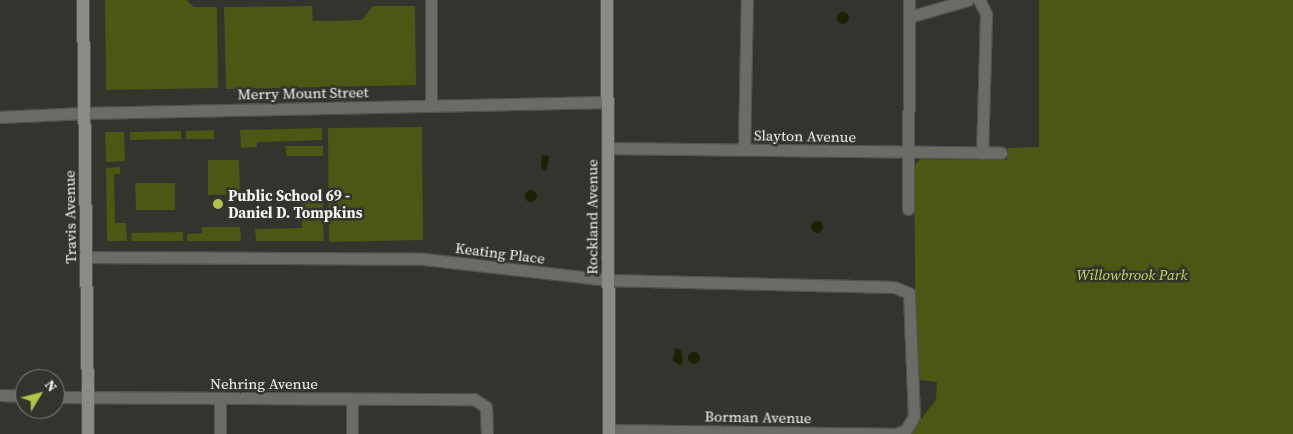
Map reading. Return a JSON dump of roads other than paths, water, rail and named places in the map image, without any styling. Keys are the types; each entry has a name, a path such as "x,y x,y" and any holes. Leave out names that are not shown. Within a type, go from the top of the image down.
{"street":[{"name":"Travis Avenue","path":"83,0 88,434"},
{"path":"431,0 431,105"},
{"name":"Rockland Avenue","path":"607,0 609,432"},
{"path":"744,150 747,0"},
{"path":"908,0 908,210"},
{"path":"909,17 968,0"},
{"path":"979,0 986,14 982,153"},
{"name":"Merry Mount Street","path":"0,118 85,113 608,102"},
{"name":"Slayton Avenue","path":"608,148 1001,153"},
{"name":"Keating Place","path":"86,257 424,259 608,280 894,287 908,291 914,416 906,430"},
{"path":"0,395 15,396"},
{"name":"Nehring Avenue","path":"65,397 474,399 486,408 487,434"},
{"path":"220,399 220,434"},
{"path":"352,399 352,434"},
{"name":"Borman Avenue","path":"609,432 896,434 906,430"}],"place":[{"name":"Public School 69 - Daniel D. Tompkins","path":"218,204"}],"park label":[{"name":"Willowbrook Park","path":"1132,275"}]}
